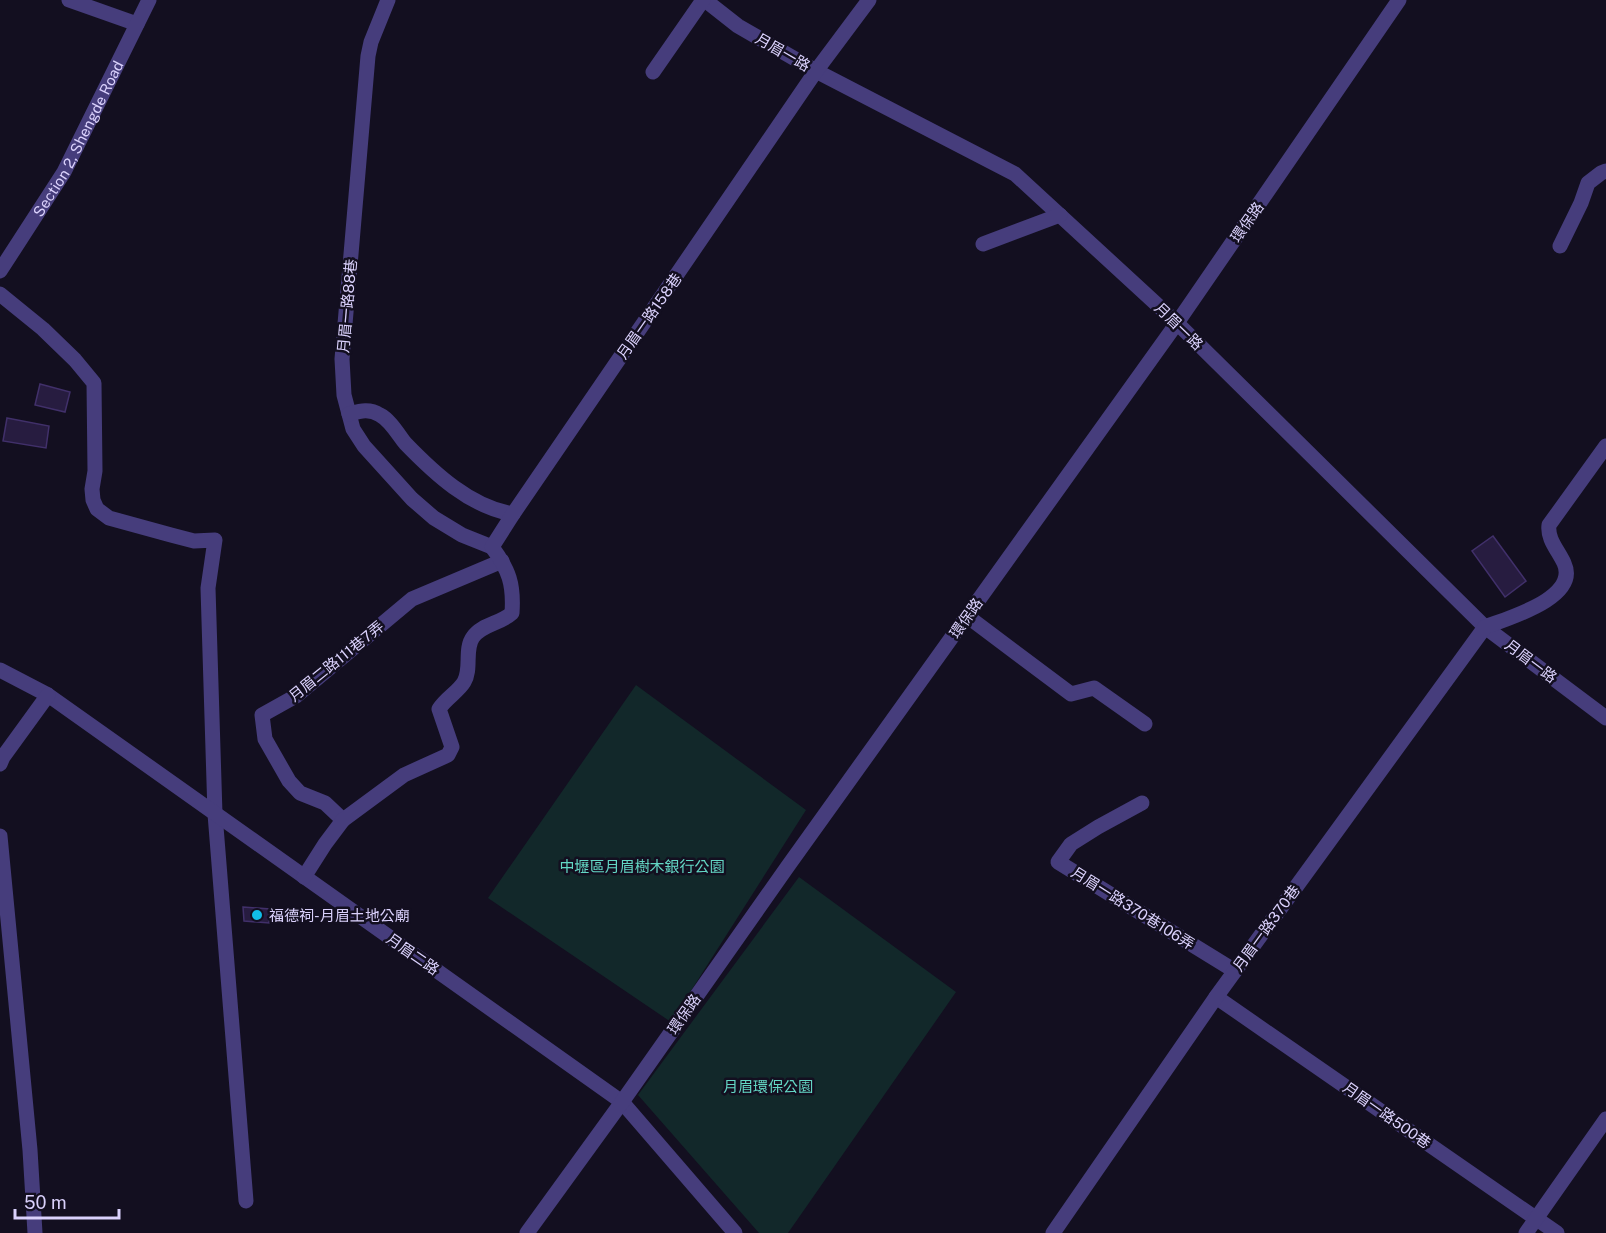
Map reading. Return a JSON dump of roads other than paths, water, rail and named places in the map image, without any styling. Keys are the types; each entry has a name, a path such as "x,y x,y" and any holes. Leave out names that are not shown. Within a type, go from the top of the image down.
{"street":[{"path":"69,0 137,24"},
{"name":"Section 2, Shengde Road","path":"0,271 64,172 149,0"},
{"name":"月眉一路88巷","path":"388,0 371,42 369,56 342,359 344,395 353,429 364,446 412,499 434,518 462,536 492,546"},
{"path":"652,72 704,0"},
{"name":"月眉一路","path":"704,0 738,27 816,71 1015,174 1177,323 1485,627 1606,718"},
{"name":"月眉一路158巷","path":"492,546 816,71 869,0"},
{"name":"環保路","path":"527,1233 1177,323 1395,2"},
{"path":"1560,246 1588,183 1601,172 1606,171"},
{"path":"983,244 1060,214"},
{"path":"0,294 43,329 81,366 94,383 95,471 92,489 97,509 109,518 171,535 194,541 215,540 208,588 215,814 246,1202"},
{"path":"349,414 366,410 381,415 405,443 439,476 473,500 497,511 513,514"},
{"path":"1485,627 1533,609 1557,592 1566,578 1566,566 1548,533 1549,525 1606,446"},
{"path":"304,877 325,843 343,820 404,775 448,754 452,747 439,710 444,700 465,682 470,641 474,635 483,627 504,620 512,613 512,585 502,561 492,546"},
{"name":"月眉二路111巷7弄","path":"343,820 325,803 300,793 289,781 266,739 262,715 296,696 412,599 502,561"},
{"path":"967,616 1071,694 1094,688 1145,724"},
{"name":"月眉一路370巷","path":"1053,1233 1216,996 1485,627"},
{"name":"月眉二路","path":"0,670 48,695 622,1102 735,1233"},
{"path":"0,764 48,695"},
{"name":"月眉一路370巷106弄","path":"1142,803 1071,844 1058,862 1235,971"},
{"path":"0,836 30,1150 35,1233"},
{"name":"月眉一路500巷","path":"1216,996 1557,1233"},
{"path":"1526,1233 1606,1119"}],"place":[{"name":"福德祠-月眉土地公廟","path":"257,915"}],"park label":[{"name":"中壢區月眉樹木銀行公園","path":"642,866"},
{"name":"月眉環保公園","path":"768,1086"}]}
